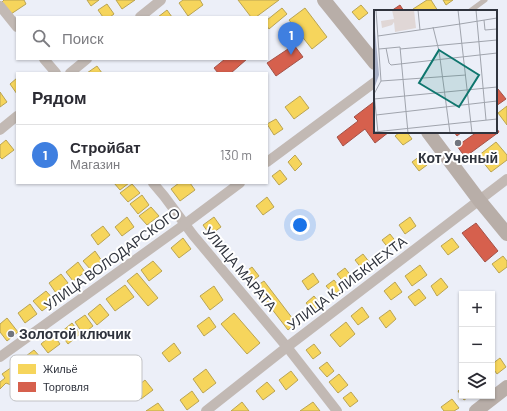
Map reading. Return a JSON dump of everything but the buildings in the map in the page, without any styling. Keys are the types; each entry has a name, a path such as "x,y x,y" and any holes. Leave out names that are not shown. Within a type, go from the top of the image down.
{"main road":[{"path":"324,0 374,62"},
{"path":"429,133 479,200 507,234"},
{"path":"476,411 507,387"}],"street":[{"path":"141,16 161,0"},
{"path":"0,6 16,26"},
{"path":"45,60 55,72"},
{"path":"71,72 87,60"},
{"path":"268,161 374,83"},
{"path":"0,130 16,117"},
{"name":"УЛИЦА К.ЛИБКНЕХТА","path":"206,411 286,347 507,179"},
{"name":"УЛИЦА МАРАТА","path":"154,184 336,411"},
{"name":"УЛИЦА ВОЛОДАРСКОГО","path":"0,357 239,184"}],"lane":[{"path":"471,10 485,0"}],"place":[{"name":"Стройбат","path":"291,55"},
{"name":"Кот Ученый","path":"458,143"},
{"name":"Золотой ключик","path":"11,334"}]}
